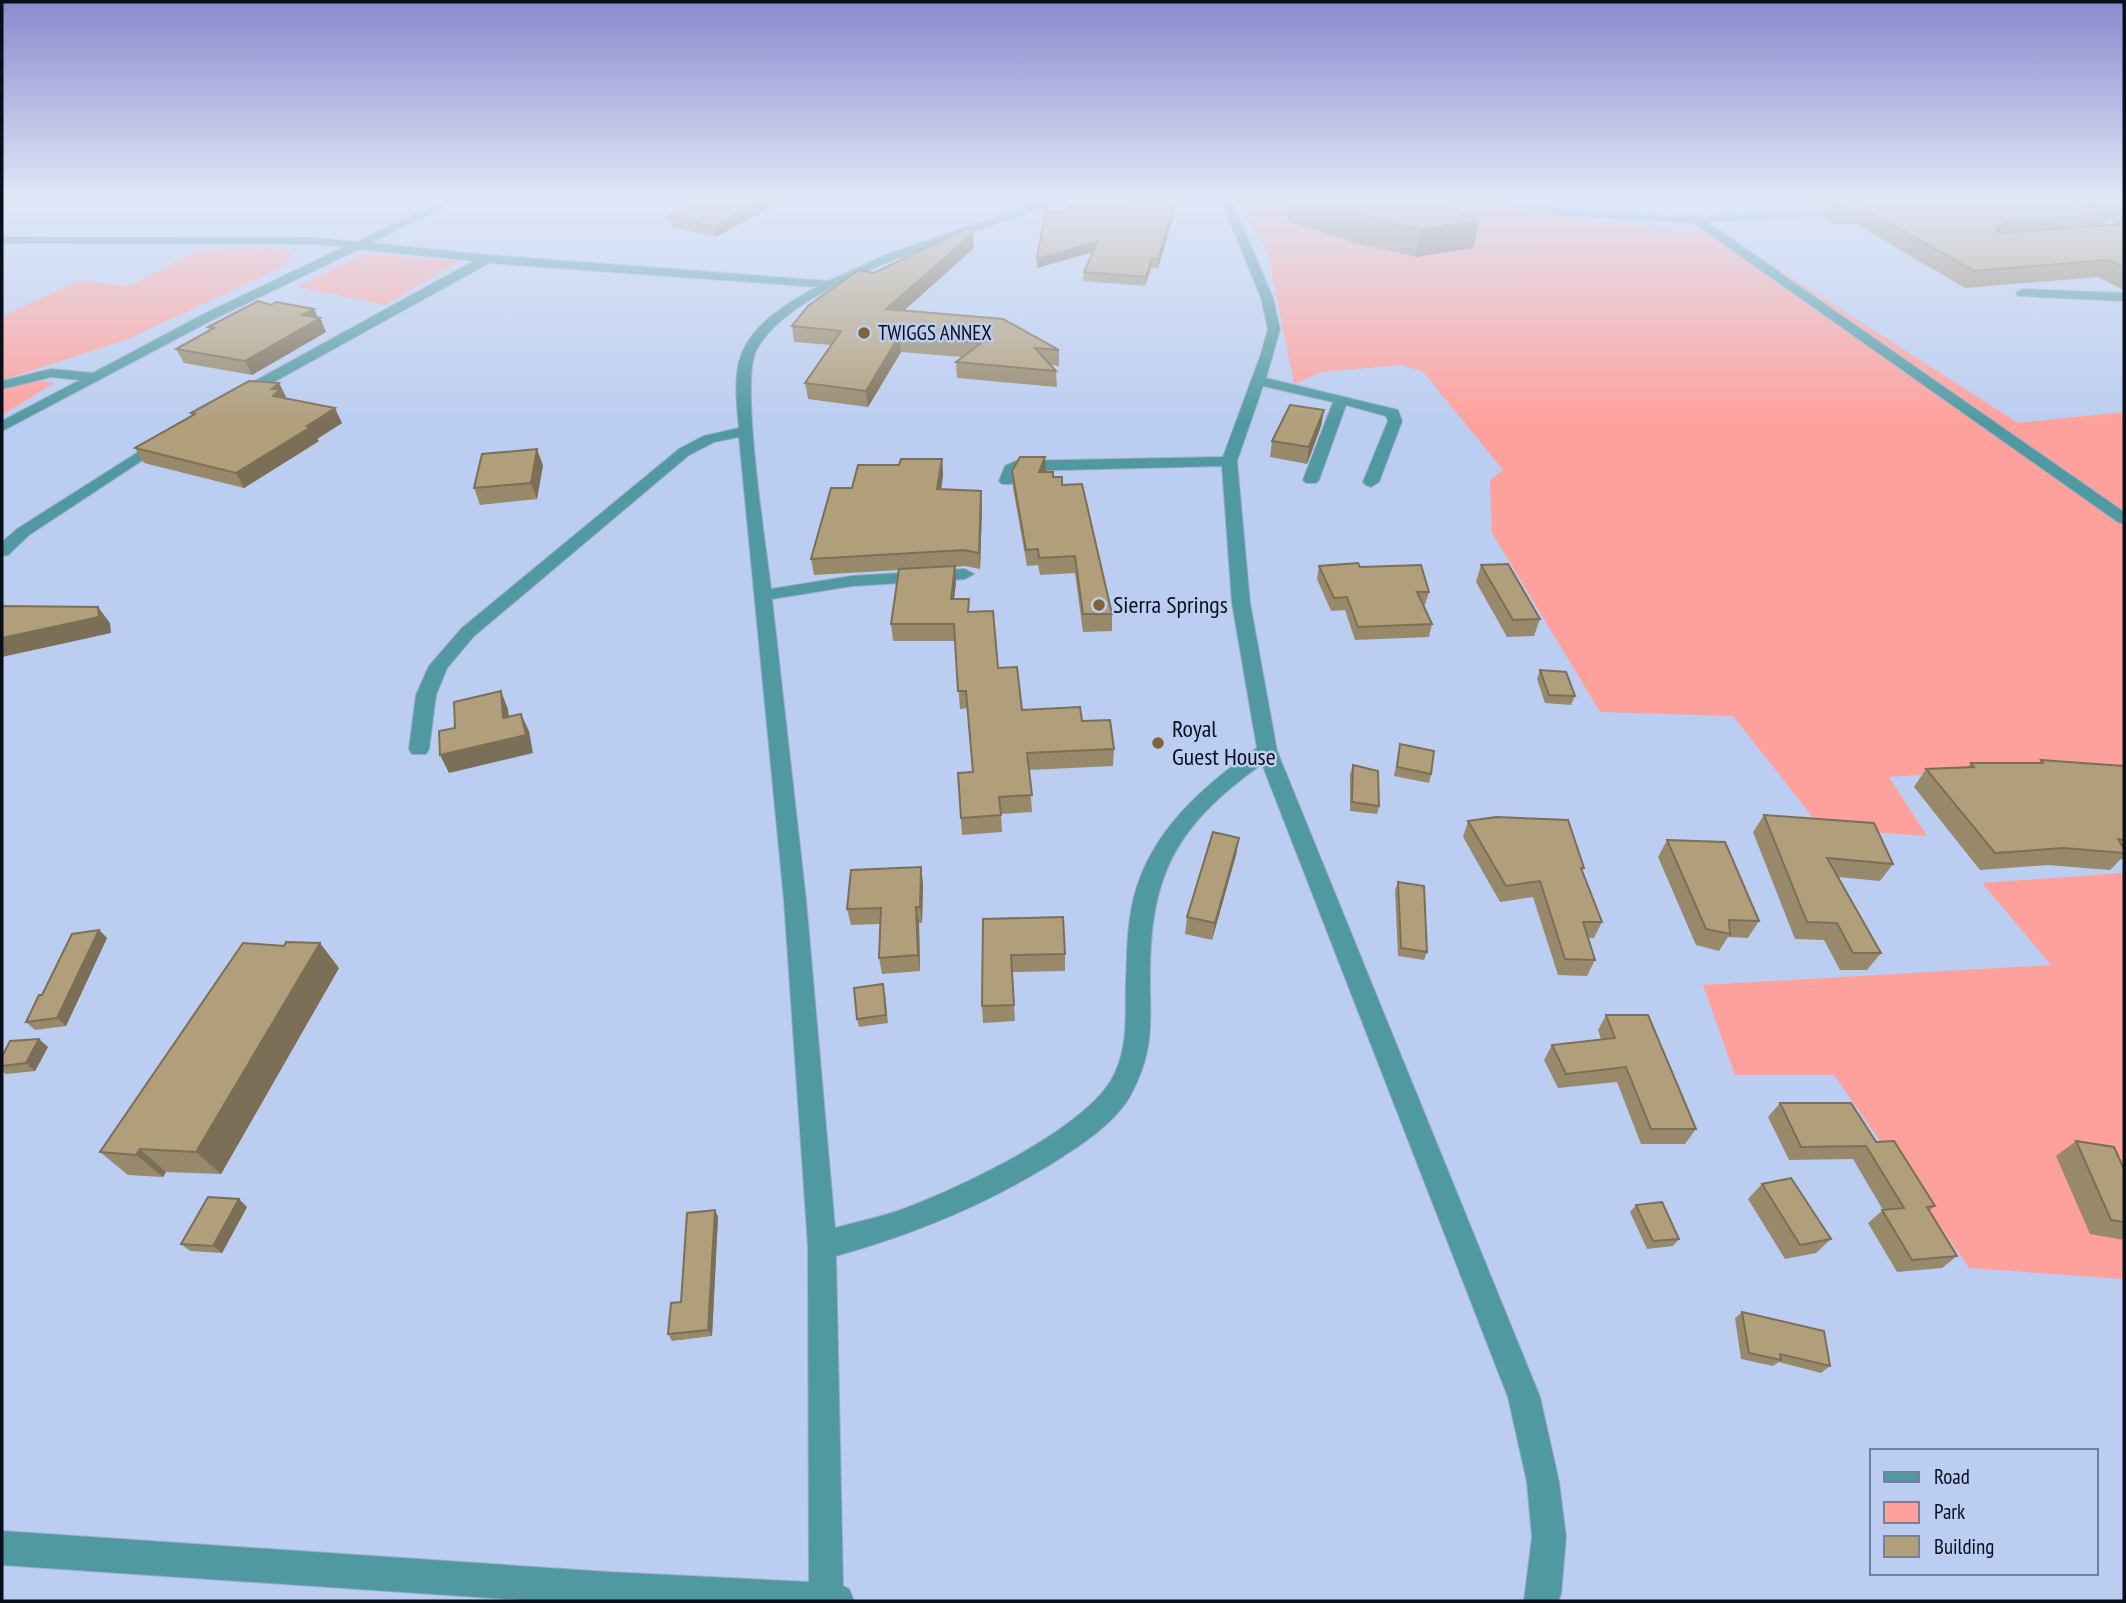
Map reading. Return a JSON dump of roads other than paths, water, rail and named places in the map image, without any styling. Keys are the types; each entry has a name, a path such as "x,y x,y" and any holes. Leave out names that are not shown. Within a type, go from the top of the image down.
{"street":[{"path":"2,427 208,317 304,272"},
{"path":"229,401 464,272"},
{"path":"661,272 826,284"},
{"path":"2,1548 608,1589 833,1601 822,1246 795,900 746,431 743,377 749,350 756,337 798,301 826,284 860,272"},
{"path":"1256,272 1267,298 1274,329 1229,461 1241,603 1267,751 1524,1397 1543,1482 1549,1537 1545,1599"},
{"path":"1769,272 2124,519"},
{"path":"2022,292 2124,297"},
{"path":"2,385 51,373 92,377"},
{"path":"1257,381 1393,413 1395,421 1371,482"},
{"path":"1311,480 1341,401"},
{"path":"419,749 426,695 438,666 468,632 684,452 709,439 746,431"},
{"path":"2,551 23,532 175,432"},
{"path":"1007,481 1010,469 1016,466 1229,461"},
{"path":"765,595 852,581 965,574"},
{"path":"822,1246 922,1216 988,1183 1068,1139 1112,1101 1130,1070 1140,1021 1138,985 1145,896 1159,857 1183,821 1205,798 1267,751"}],"place":[{"name":"TWIGGS ANNEX","path":"864,333"},
{"name":"Sierra Springs","path":"1099,605"},
{"name":"Royal Guest House","path":"1158,743"}]}
